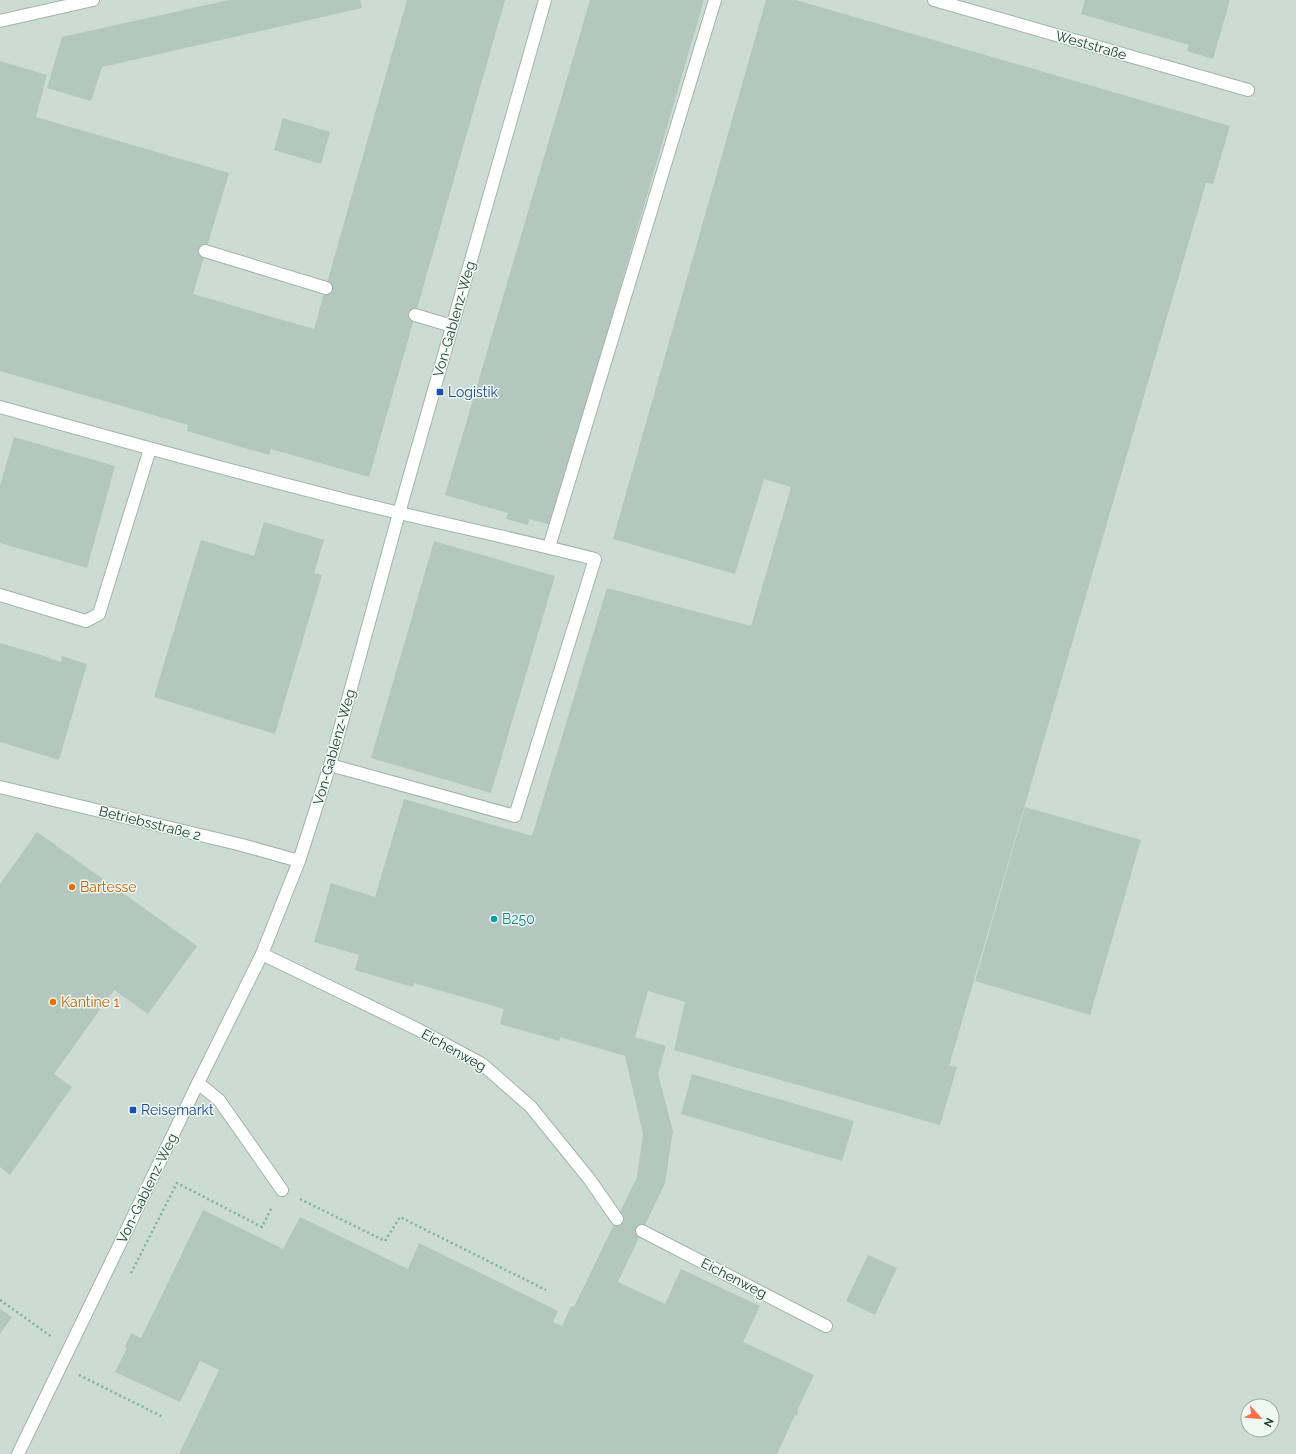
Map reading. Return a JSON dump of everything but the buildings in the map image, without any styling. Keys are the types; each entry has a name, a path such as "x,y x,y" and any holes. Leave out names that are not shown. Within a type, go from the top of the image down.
{"lane":[{"path":"0,22 93,0"},
{"name":"Von-Gablenz-Weg","path":"18,1454 68,1348 262,954 299,861 330,765 399,513 545,0"},
{"path":"549,547 715,0"},
{"name":"Weststraße","path":"934,0 1248,90"},
{"path":"206,251 326,288"},
{"path":"415,315 452,326"},
{"path":"0,407 150,449 399,513 595,559 515,816 330,765"},
{"path":"0,595 86,621 99,614 150,449"},
{"name":"Betriebsstraße 2","path":"0,787 242,845 299,861"},
{"name":"Eichenweg","path":"262,954 415,1028 482,1064 531,1107 590,1180 617,1219"},
{"path":"198,1082 219,1100 282,1190"},
{"name":"Eichenweg","path":"642,1231 826,1326"}],"path":[{"path":"130,1274 177,1183 262,1227 282,1190 385,1241 400,1217 546,1290"},
{"path":"0,1300 68,1348"},
{"path":"82,1369 79,1375 163,1417"}],"shaded area":[{"path":"0,0 1296,0 1296,1454 0,1454"}],"place":[{"name":"Logistik","path":"440,392"},
{"name":"Bartesse","path":"72,887"},
{"name":"B250","path":"494,919"},
{"name":"Kantine 1","path":"53,1002"},
{"name":"Reisemarkt","path":"133,1110"}]}
